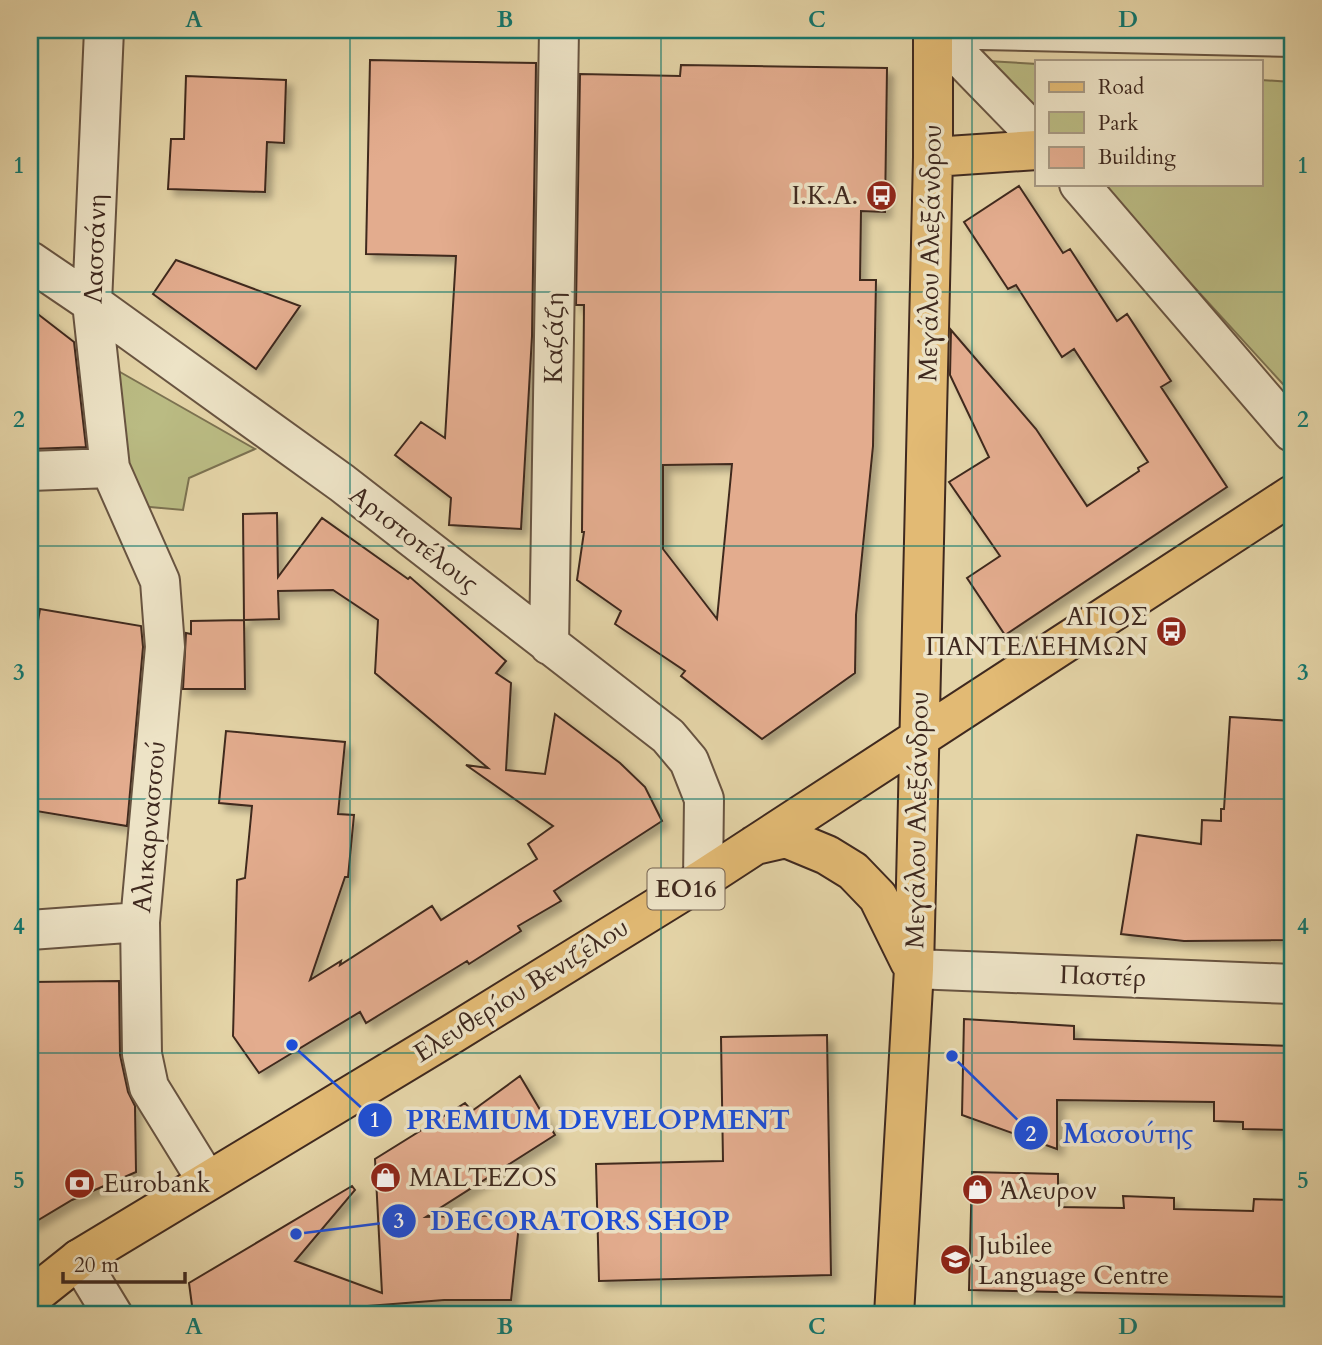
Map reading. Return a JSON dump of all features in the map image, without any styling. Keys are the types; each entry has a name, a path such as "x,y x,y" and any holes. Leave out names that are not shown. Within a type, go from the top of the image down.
{"main road":[{"name":"Μεγάλου Αλεξάνδρου","path":"894,1315 914,969 934,30"},
{"path":"933,157 1035,150"},
{"name":"Ελευθερίου Βενιζέλου","path":"30,1298 79,1259 703,879 1292,495"},
{"path":"755,845 786,838 827,855 853,871 878,897 914,969"}],"street":[{"name":"Λασσάνη","path":"104,30 92,303 110,468"},
{"name":"Καζάζη","path":"549,645 559,30"},
{"path":"934,30 1035,134"},
{"path":"982,30 1292,37"},
{"path":"1081,186 1292,432"},
{"name":"Αριστοτέλους","path":"30,261 342,483 668,736 689,761 704,799 703,879"},
{"path":"30,471 110,468"},
{"name":"Αλικαρνασσού","path":"110,468 160,581 165,647 140,922 142,1054 149,1087 206,1181"},
{"path":"30,930 140,922"},
{"name":"Παστέρ","path":"914,969 1292,984"},
{"path":"79,1259 113,1315"}],"green space":[{"path":"987,61 1035,64 1035,113"},
{"path":"1262,80 1292,82 1292,394 1102,186 1262,186"},
{"path":"106,364 255,449 189,478 183,510 117,504"}],"building":[{"path":"370,60 536,63 532,336 521,529 449,525 451,498 395,455 421,422 445,438 456,256 366,254"},
{"path":"681,65 887,68 885,212 861,211 860,280 876,280 873,446 856,615 855,673 762,739 681,676 685,671 615,624 621,611 577,580 584,532 584,305 576,305 580,74 680,76","holes":["732,464 717,619 663,549 663,465"]},
{"path":"186,76 286,80 284,143 267,142 265,192 168,189 171,139 184,139"},
{"path":"1019,186 1063,253 1070,249 1117,321 1127,314 1171,381 1161,387 1227,487 1005,635 967,578 1000,556 949,482 989,457 950,375 951,330 1036,429 1087,506 1148,462 1074,349 1062,357 1016,285 1008,289 964,222"},
{"path":"176,260 300,306 256,369 153,294"},
{"path":"30,308 74,342 86,447 30,449"},
{"path":"277,513 278,577 322,518 408,579 410,577 506,661 496,673 511,683 506,770 545,774 555,714 620,763 645,787 662,821 554,891 561,901 518,926 521,931 469,964 467,961 366,1023 360,1012 259,1073 233,1036 237,880 245,878 252,806 219,803 226,731 345,742 338,814 354,815 348,877 345,877 310,980 341,961 340,965 432,906 441,920 537,859 528,844 553,826 466,765 488,768 375,673 378,620 333,590 278,591 279,619 244,620 243,514"},
{"path":"40,609 141,626 143,647 127,826 30,810 30,668"},
{"path":"244,620 245,689 183,689 186,633 191,634 191,621"},
{"path":"1230,717 1292,721 1292,940 1184,941 1121,934 1137,835 1201,844 1202,820 1221,821"},
{"path":"119,981 120,1055 128,1092 135,1106 136,1172 72,1200 30,1225 30,982"},
{"path":"964,1019 1074,1026 1074,1039 1292,1046 1292,1130 1243,1129 1243,1122 1214,1121 1214,1102 1057,1100 1057,1149 962,1115"},
{"path":"827,1035 831,1275 599,1281 596,1164 723,1161 721,1037"},
{"path":"520,1076 555,1135 426,1217 520,1215 511,1300 444,1300 330,1309 330,1315 193,1313 189,1283 352,1186 355,1190 295,1261 382,1293 375,1159 465,1103 472,1111"},
{"path":"972,1172 1058,1174 1058,1207 1124,1208 1123,1196 1174,1198 1174,1209 1253,1211 1254,1199 1292,1200 1292,1297 969,1290"}],"place":[{"name":"Ι.Κ.Α.","path":"881,195"},
{"name":"ΑΓΙΟΣ ΠΑΝΤΕΛΕΗΜΩΝ","path":"1171,631"},
{"name":"PREMIUM DEVELOPMENT","path":"292,1045"},
{"name":"Μασούτης","path":"952,1056"},
{"name":"MALTEZOS","path":"386,1177"},
{"name":"Eurobank","path":"80,1183"},
{"name":"Άλευρον","path":"977,1190"},
{"name":"DECORATORS SHOP","path":"296,1234"},
{"name":"Jubilee Language Centre","path":"955,1260"}]}
